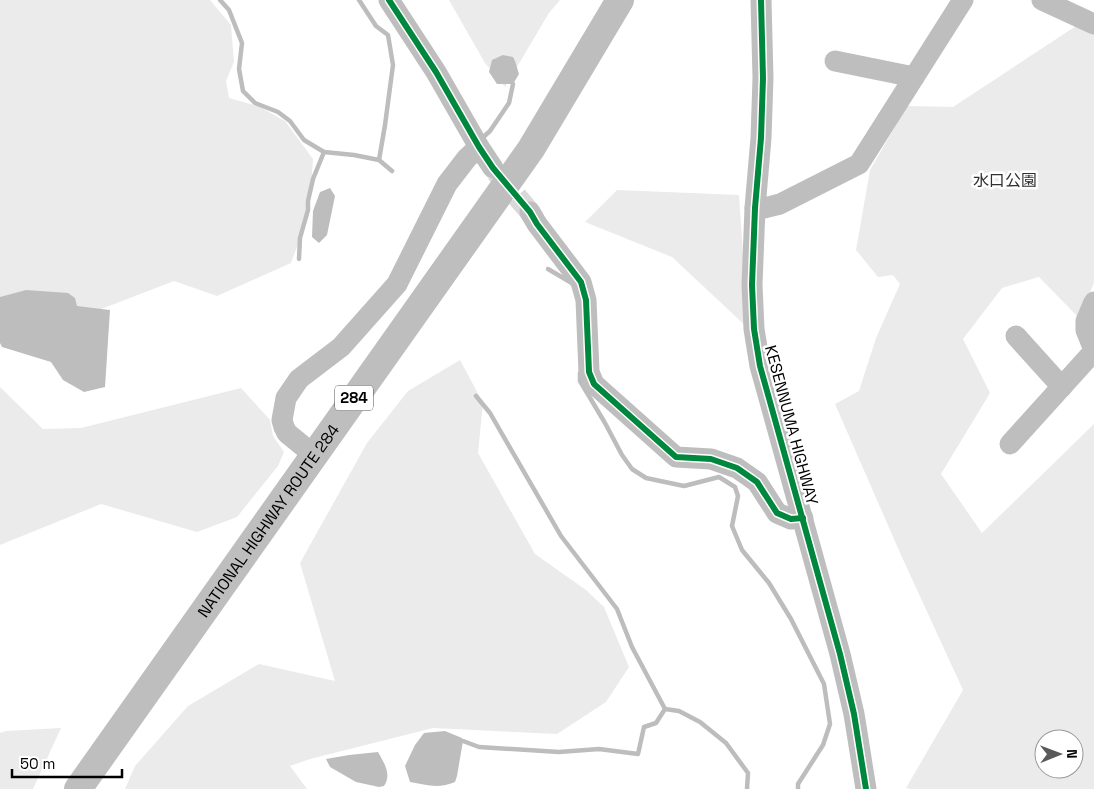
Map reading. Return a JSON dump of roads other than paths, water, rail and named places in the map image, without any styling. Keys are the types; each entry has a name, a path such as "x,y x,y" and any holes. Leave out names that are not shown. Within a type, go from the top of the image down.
{"highway":[{"name":"NATIONAL HIGHWAY ROUTE 284","path":"78,789 531,149 620,0"}],"street":[{"path":"389,0 436,72 493,168"},
{"name":"KESENNUMA HIGHWAY","path":"761,0 763,78 752,285 754,329 760,366 842,663 854,714 866,789"},
{"path":"755,208 780,204 859,164 963,0"},
{"path":"1042,0 1094,24"},
{"path":"835,61 914,77"},
{"path":"314,455 287,433 284,427 282,420 286,398 299,379 341,347 396,284 447,184 467,158 479,147"},
{"path":"530,212 581,282 586,300 589,372 594,384 676,457 711,458 737,468 757,482 777,513 791,519 803,518"},
{"path":"1010,444 1094,350 1086,330 1086,321 1094,302"},
{"path":"1016,336 1062,387"}],"waterway":[{"path":"220,0 229,10 242,43 239,69 243,91 255,103 278,112 290,121 304,140 324,152"},
{"path":"359,0 376,26 388,35 393,65 379,160"},
{"path":"480,140 490,131 509,103 513,84"},
{"path":"299,259 300,238 308,210 313,179 324,152 379,160 392,171"},
{"path":"548,269 570,282"},
{"path":"580,373 580,381 632,469 646,478 684,486 719,477 735,487 738,496 732,526 742,550 769,583 791,619 824,684 830,724 823,745 798,784 798,789"},
{"path":"476,396 490,413 561,536 617,609 632,647 665,709"},
{"path":"463,741 479,747 559,752 599,749 638,754 644,727 656,723 665,709 679,711 700,722 726,743 748,773 747,789"}],"tunnel":[{"path":"496,172 530,212"}],"park label":[{"name":"水口公園","path":"1005,180"}]}
